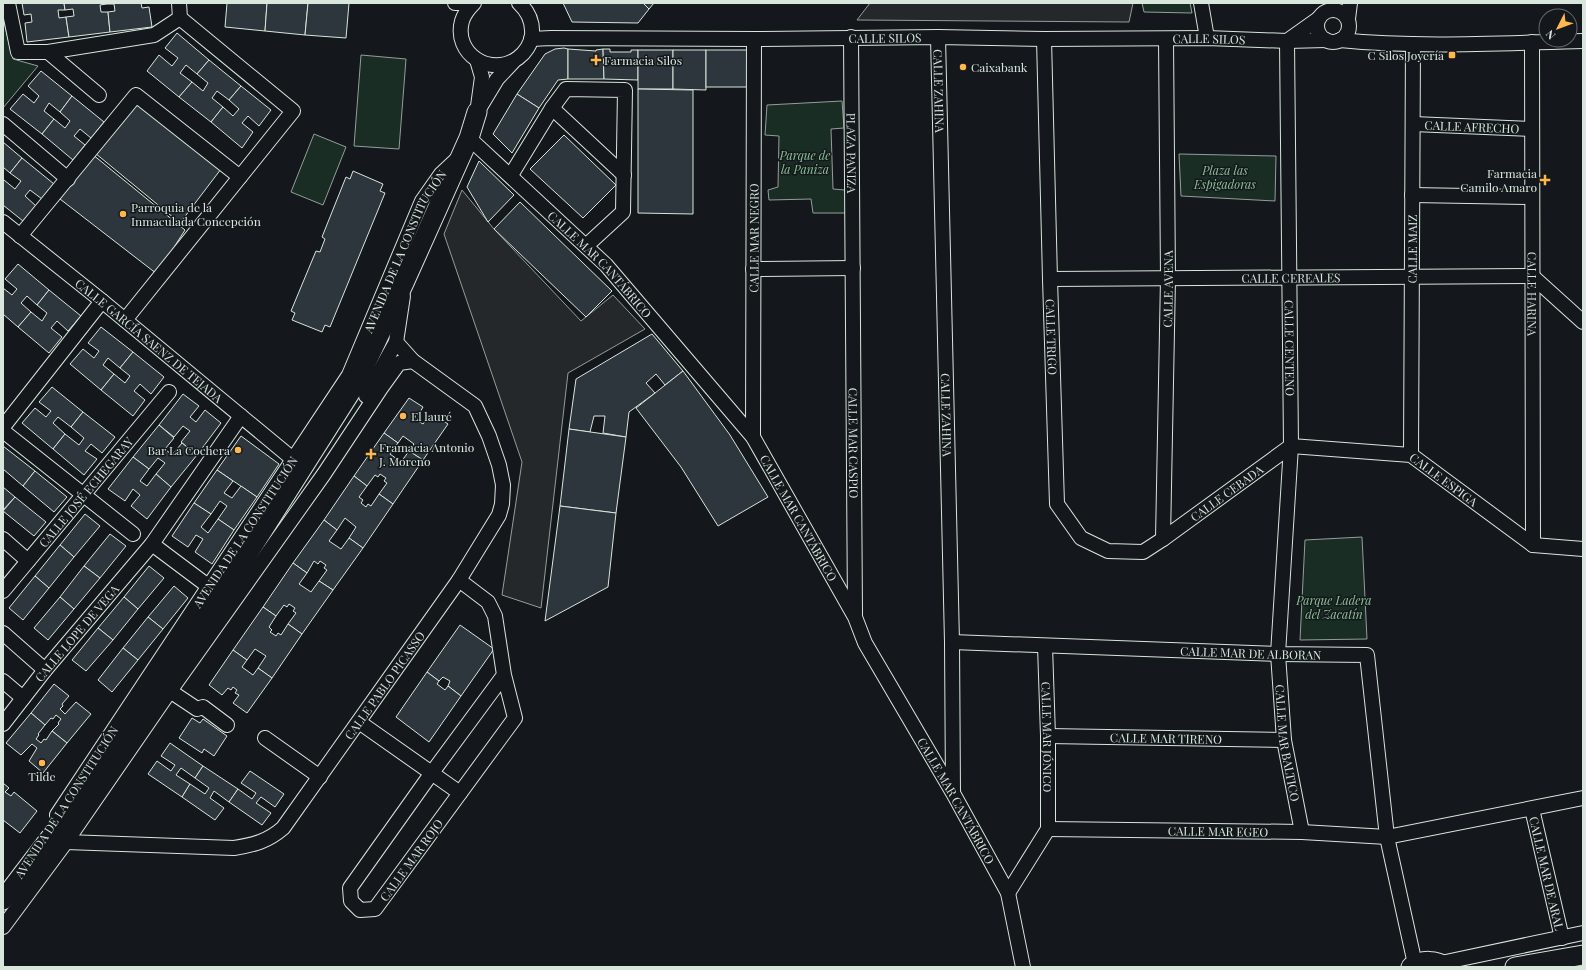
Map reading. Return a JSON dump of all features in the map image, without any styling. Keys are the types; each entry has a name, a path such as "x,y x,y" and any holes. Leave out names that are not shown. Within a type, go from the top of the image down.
{"street":[{"path":"8,3 18,52 48,52 154,35 180,18"},
{"path":"125,320 293,111 180,18 179,3"},
{"path":"455,3 461,3"},
{"name":"AVENIDA DE LA CONSTITUCIÓN","path":"3,899 76,804 221,596 358,382 404,284 465,147 477,112 482,77 476,60 463,42 461,32 462,21 467,11 474,3"},
{"path":"1201,3 1207,38"},
{"path":"1340,32 1350,3"},
{"path":"524,5 530,17 532,28 531,39"},
{"path":"1287,41 1318,19 1324,12 1338,6 1342,12 1340,32"},
{"path":"1318,19 1317,29 1319,33 1340,32"},
{"name":"CALLE SILOS","path":"531,39 754,39 938,36 1044,39 1207,38 1287,41 1340,32 1366,42 1413,44 1583,41"},
{"name":"CALLE ZAHINA","path":"938,36 952,642 953,793"},
{"name":"PLAZA PANIZA","path":"851,37 853,268"},
{"name":"AVENIDA DE LA CONSTITUCIÓN","path":"477,112 498,78 525,52 531,39"},
{"name":"CALLE MAR NEGRO","path":"752,437 754,39"},
{"name":"CALLE TRIGO","path":"1044,39 1057,504 1081,538 1108,551 1143,552 1163,540"},
{"name":"CALLE AVENA","path":"1163,540 1168,278 1166,39"},
{"name":"CALLE CENTENO","path":"1278,654 1291,446 1287,41"},
{"name":"CALLE HARINA","path":"1532,42 1533,545"},
{"name":"CALLE MAIZ","path":"1411,455 1413,44"},
{"path":"48,52 100,95"},
{"path":"476,60 495,66 514,62"},
{"path":"511,175 552,108 566,89 625,90 623,212 586,246"},
{"path":"20,236 136,95 240,177"},
{"path":"552,108 624,175"},
{"path":"3,124 68,179"},
{"name":"CALLE AFRECHO","path":"1413,124 1532,129"},
{"name":"AVENIDA DE LA CONSTITUCIÓN","path":"3,899 208,586 294,460 349,375 422,201 441,174 465,147"},
{"name":"CALLE MAR CANTÁBRICO","path":"465,147 511,175 606,265 752,437 855,617 865,643 953,793 1008,893 1023,967"},
{"path":"1412,195 1532,197"},
{"name":"CALLE GARCÍA SAENZ DE TEJADA","path":"3,222 102,301 294,460"},
{"path":"753,269 853,268"},
{"name":"CALLE MAR CASPIO","path":"853,268 855,617"},
{"path":"1532,276 1583,322"},
{"name":"CALLE CEREALES","path":"1050,279 1532,276"},
{"name":"AVENIDA DE LA CONSTITUCIÓN","path":"324,474 396,342 404,284"},
{"path":"3,427 102,301"},
{"name":"CALLE PABLO PICASSO","path":"66,842 234,848 260,843 272,837 283,828 459,580 500,515 503,485 500,465 475,406 413,361 396,342"},
{"name":"AVENIDA DE LA CONSTITUCIÓN","path":"3,927 66,842 324,474 399,363 413,361"},
{"name":"CALLE JOSÉ ECHEGARAY","path":"3,591 169,392"},
{"name":"CALLE LOPE DE VEGA","path":"3,724 45,670 152,544 241,416"},
{"path":"3,431 133,534"},
{"name":"CALLE ESPIGA","path":"1291,446 1411,455 1533,545"},
{"name":"CALLE CEBADA","path":"1163,540 1291,446"},
{"path":"3,539 28,561"},
{"path":"152,544 208,586"},
{"path":"1533,545 1583,549"},
{"name":"CALLE MAR ROJO","path":"459,580 488,602 495,616 504,675 515,718 375,909 360,910 351,901 350,888 504,675"},
{"path":"3,633 45,670"},
{"name":"CALLE MAR DE ALBORAN","path":"952,642 1278,654 1367,655 1387,837"},
{"name":"CALLE MAR JÓNICO","path":"1045,646 1048,736 1048,829"},
{"name":"CALLE MAR BALTICO","path":"1278,654 1284,740 1302,832"},
{"path":"3,681 23,698"},
{"path":"170,692 197,709 203,707 228,725"},
{"path":"359,722 460,793"},
{"name":"CALLE MAR TIRENO","path":"1048,736 1284,740"},
{"path":"265,738 320,777"},
{"name":"CALLE MAR EGEO","path":"1048,829 1302,832 1387,837 1583,798"},
{"name":"CALLE MAR DE ARAL","path":"1532,809 1562,938"},
{"path":"1008,893 1048,829"},
{"path":"1387,837 1413,966 1423,962 1432,961 1444,965 1583,933"},
{"path":"1515,967 1583,955"}],"green space":[{"path":"1142,3 1190,3 1192,13 1144,12"},
{"path":"3,18 13,59 38,66 3,108"},
{"path":"361,55 406,59 399,149 354,146"},
{"name":"Parque de la Paniza","path":"842,101 844,128 831,129 833,189 845,190 846,213 813,213 811,199 769,200 768,190 778,187 779,136 765,135 767,105"},
{"path":"314,134 346,147 323,205 291,192"},
{"name":"Plaza las Espigadoras","path":"1179,154 1276,156 1275,201 1181,196"},
{"name":"Parque Ladera del Zacatín","path":"1362,537 1367,639 1300,640 1305,540"}],"shaded area":[{"path":"870,3 1133,3 1129,22 857,20"},
{"path":"462,190 494,229 581,321 613,295 645,329 568,373 541,608 502,595 522,462 444,234"}],"building":[{"path":"22,3 64,3 65,10 58,10 59,18 66,17 69,37 27,42 25,23 32,22 31,14 24,15"},
{"path":"64,3 107,3 100,5 101,12 108,12 110,32 69,37 66,17 74,16 73,9 65,10"},
{"path":"107,3 141,3 142,8 149,7 152,27 110,32 108,12 115,11 114,4"},
{"path":"227,3 267,3 265,31 225,27"},
{"path":"267,3 308,3 305,35 265,31"},
{"path":"308,3 349,3 346,38 305,35"},
{"path":"563,3 643,3 649,9 638,23 572,22"},
{"path":"654,3 649,9 644,4"},
{"path":"177,33 209,60 197,74 186,65 180,73 192,82 179,97 147,71 159,55 172,66 178,58 165,48"},
{"path":"555,49 568,49 568,79 558,80 539,108 517,94 545,54"},
{"path":"568,49 596,51 603,49 604,79 568,79"},
{"path":"603,49 610,49 610,52 631,52 631,50 638,50 638,80 604,79"},
{"path":"638,50 673,50 673,89 638,89"},
{"path":"673,50 706,50 706,90 673,89"},
{"path":"706,50 749,50 749,87 706,87"},
{"path":"209,60 241,86 229,100 217,91 212,98 223,107 211,122 179,97 192,82 203,91 208,83 197,74"},
{"path":"41,71 72,96 60,112 49,103 44,111 54,119 42,134 10,109 23,94 34,103 39,96 28,86"},
{"path":"241,86 271,110 259,126 248,116 242,123 253,132 242,148 211,122 223,107 233,116 239,109 229,100"},
{"path":"638,89 693,90 693,214 638,213"},
{"path":"517,94 539,108 512,153 493,134"},
{"path":"72,96 104,122 91,138 80,129 74,136 85,145 73,160 42,134 54,119 65,128 70,121 60,112"},
{"path":"139,97 221,169 180,223 95,153"},
{"path":"564,135 616,185 583,218 530,169"},
{"path":"3,142 22,158 10,173 3,167"},
{"name":"Parroquia de la Inmaculada Concepción","path":"92,154 185,230 157,274 60,199"},
{"path":"22,158 54,184 42,199 30,190 25,196 36,206 23,221 3,205 3,181 4,180 15,189 21,181 10,173"},
{"path":"479,161 514,195 488,222 467,187"},
{"path":"353,171 383,184 380,191 385,193 330,327 325,325 322,332 292,320 295,313 291,311 316,251 320,252 325,239 322,237 346,177 350,179"},
{"path":"520,202 612,291 586,317 494,229"},
{"path":"18,264 49,290 37,305 27,296 21,303 31,312 18,327 3,314 3,288 12,295 17,289 5,279"},
{"path":"49,290 81,316 68,331 57,321 51,328 62,337 49,353 18,327 31,312 42,321 47,313 37,305"},
{"path":"101,327 133,352 120,368 108,358 103,365 114,374 101,390 70,364 83,349 94,358 99,351 88,343"},
{"path":"652,334 683,371 665,385 656,374 646,383 655,393 629,412 626,437 603,433 605,416 594,416 590,432 569,429 576,379"},
{"path":"133,352 164,377 151,394 140,384 134,391 145,400 133,416 101,390 114,374 125,383 130,376 120,368"},
{"path":"683,371 730,435 768,497 718,526 681,467 636,408"},
{"path":"52,387 83,412 71,427 58,417 53,423 65,434 53,449 22,423 35,408 46,417 51,411 39,402"},
{"path":"183,394 199,406 190,417 196,422 205,410 221,423 197,455 181,442 190,431 183,426 174,437 159,425"},
{"path":"409,398 423,407 419,414 421,416 418,421 423,424 426,420 429,422 434,415 448,424 423,460 409,451 414,444 403,436 398,443 384,433"},
{"path":"83,412 115,437 102,453 91,444 85,451 97,459 84,475 53,449 65,434 79,445 84,438 71,427"},
{"path":"159,425 174,438 165,449 172,455 182,443 197,455 171,487 156,474 165,463 158,458 149,469 133,457"},
{"path":"569,429 626,437 616,513 560,506"},
{"path":"384,433 398,443 390,454 401,462 409,451 423,460 393,504 379,494 387,483 384,481 386,478 380,474 378,477 375,475 367,486 354,476"},
{"path":"241,436 279,464 257,497 217,470"},
{"path":"3,446 35,471 23,486 3,469"},
{"path":"133,457 149,469 140,481 147,486 156,474 171,487 147,519 131,506 140,495 133,489 125,501 108,489"},
{"path":"217,470 233,481 224,493 232,498 241,486 257,497 234,530 218,519 227,506 220,501 211,514 194,503"},
{"path":"35,471 67,497 54,512 23,486"},
{"path":"354,476 367,486 359,497 363,500 361,503 366,507 368,504 371,506 379,494 393,504 363,548 349,538 356,527 345,518 337,530 324,520"},
{"path":"3,487 15,497 3,510"},
{"path":"15,497 46,522 34,536 3,511"},
{"path":"194,503 211,514 201,527 208,533 218,519 234,530 212,564 195,552 203,539 196,535 188,547 172,536"},
{"path":"560,506 616,513 608,587 545,621"},
{"path":"85,514 100,526 74,557 60,545"},
{"path":"324,520 337,530 329,541 341,549 349,538 363,548 333,590 319,581 327,570 324,568 326,565 320,561 318,564 314,561 307,573 293,563"},
{"path":"110,534 126,546 100,578 84,566"},
{"path":"60,545 74,557 49,588 35,576"},
{"path":"293,563 307,573 299,584 311,592 319,581 333,590 302,634 288,624 296,613 293,611 295,608 289,604 287,607 284,605 276,616 263,607"},
{"path":"84,566 100,578 74,609 60,597"},
{"path":"149,566 164,578 138,609 124,597"},
{"path":"35,576 49,588 23,620 9,608"},
{"path":"174,586 188,598 163,629 148,617"},
{"path":"60,597 74,609 48,640 34,628"},
{"path":"124,597 138,609 113,640 98,628"},
{"path":"263,607 276,616 269,627 272,630 270,632 276,636 278,633 281,635 288,624 302,634 272,678 258,668 266,656 255,649 247,660 233,650"},
{"path":"148,617 163,629 138,660 123,648"},
{"path":"460,625 494,649 461,696 448,686 450,681 443,677 439,681 427,672"},
{"path":"98,628 113,640 86,671 72,660"},
{"path":"123,648 138,660 112,692 98,680"},
{"path":"233,650 247,660 242,667 253,675 258,668 272,678 247,713 233,703 239,695 235,693 237,690 233,687 231,690 228,688 222,695 209,685"},
{"path":"427,672 439,681 437,684 445,690 448,686 461,696 429,742 396,717"},
{"path":"54,684 69,696 62,704 63,706 60,709 65,714 76,702 91,714 67,743 52,731 59,724 58,723 61,719 56,715 45,725 31,713"},
{"path":"31,713 45,725 36,739 41,743 44,739 46,740 52,731 67,743 43,773 29,761 37,748 32,744 21,755 6,743"},
{"path":"192,718 200,723 203,719 227,736 214,756 204,749 202,753 179,738"},
{"path":"170,743 203,766 195,778 181,768 176,775 190,784 182,797 148,774 157,761 171,771 175,765 161,756"},
{"path":"203,766 238,789 229,802 214,791 210,798 224,808 215,820 182,797 190,784 205,794 209,788 195,778"},
{"path":"250,771 284,794 275,807 261,797 256,803 271,813 262,825 229,802 238,789 252,799 256,793 241,783"},
{"path":"3,783 9,788 5,792 11,796 14,792 37,811 20,833 3,820"}],"place":[{"name":"C Silos Joyería","path":"1452,55"},
{"name":"Farmacia Silos","path":"596,60"},
{"name":"Caixabank","path":"963,67"},
{"name":"Farmacia Camilo Amaro","path":"1545,180"},
{"name":"Parroquia de la Inmaculada Concepción","path":"123,214"},
{"name":"El lauré","path":"403,416"},
{"name":"Bar La Cochera","path":"238,450"},
{"name":"Framacia Antonio J. Moreno","path":"371,454"},
{"name":"Tilde","path":"42,763"}]}
